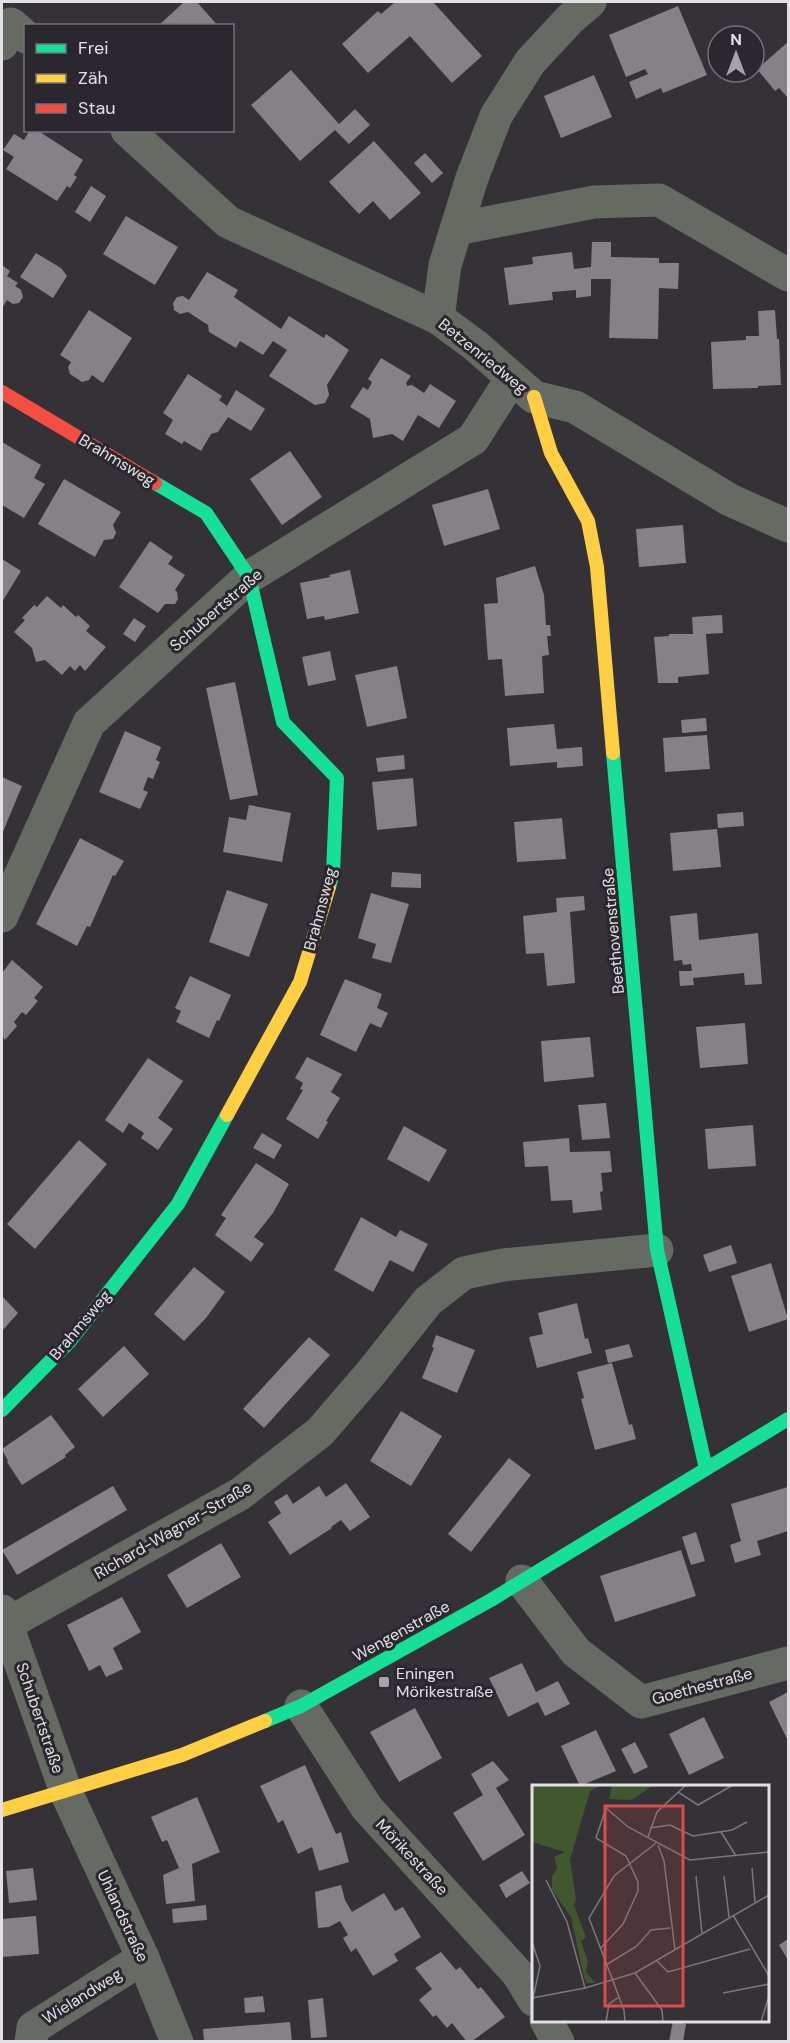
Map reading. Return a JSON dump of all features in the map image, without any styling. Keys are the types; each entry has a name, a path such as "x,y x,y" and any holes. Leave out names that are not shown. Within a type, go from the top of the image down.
{"street":[{"path":"438,318 445,265 472,178 496,116 530,62 570,19 590,2"},
{"name":"Betzenriedweg","path":"129,132 228,222 438,318 476,346 523,388 575,407 730,500 789,526"},
{"path":"456,229 594,202 659,200 789,274"},
{"name":"Schubertstraße","path":"2,916 89,723 249,577 473,439 523,388"},
{"name":"Beethovenstraße","path":"523,388 551,453 588,521 597,567 657,1250 706,1469"},
{"name":"Brahmsweg","path":"2,392 206,513 249,577 283,722 337,778 333,873 300,982 178,1204 70,1341 2,1410"},
{"name":"Richard-Wagner-Straße","path":"4,1617 240,1494 320,1432 428,1301 464,1273 503,1265 657,1250"},
{"name":"Wengenstraße","path":"2,1810 182,1755 301,1706 491,1600 789,1419"},
{"name":"Goethestraße","path":"522,1581 576,1652 641,1702 789,1663"},
{"name":"Schubertstraße","path":"4,1617 66,1792"},
{"name":"Mörikestraße","path":"301,1706 367,1808 518,1974 532,1997"},
{"name":"Uhlandstraße","path":"66,1792 143,1958 177,2042"},
{"name":"Wielandweg","path":"31,2042 33,2028 143,1958"},
{"path":"547,2022 558,2042"}],"building":[{"path":"184,2 197,2 216,24 160,24"},
{"path":"395,2 433,2 482,56 452,83 410,36 368,73 342,44 378,11 381,14"},
{"path":"678,6 706,75 663,93 661,88 636,99 629,82 648,74 645,69 626,77 609,35"},
{"path":"788,42 788,98 779,88 775,91 766,80 766,61"},
{"path":"291,70 339,124 355,109 370,125 349,144 335,130 300,161 251,105"},
{"path":"594,75 612,117 561,138 544,96"},
{"path":"29,132 40,132 83,160 74,175 77,177 70,188 67,186 57,201 6,169 14,157 3,150 14,134 24,140"},
{"path":"374,141 421,193 390,220 373,201 359,214 329,182"},
{"path":"425,153 443,173 432,183 414,163"},
{"path":"91,186 106,196 90,222 75,212"},
{"path":"126,216 178,247 155,285 103,254"},
{"path":"592,242 611,242 611,257 659,258 659,263 679,263 678,289 659,288 658,339 609,338 611,279 591,279 591,296 576,298 576,290 552,292 553,300 509,305 504,268 533,264 532,257 572,252 574,269 591,267"},
{"path":"36,253 61,268 67,276 53,298 20,277"},
{"path":"2,265 10,271 7,276 18,283 15,286 21,290 23,297 19,303 13,304 7,300 2,308"},
{"path":"207,272 238,290 234,297 281,329 289,316 324,338 326,334 349,350 327,385 329,395 325,403 315,405 269,376 287,350 273,341 263,355 240,341 236,348 209,332 208,325 188,312 180,314 174,310 173,303 177,297 183,296 189,300"},
{"path":"89,310 132,338 103,383 92,375 89,380 82,382 70,374 68,367 71,362 60,355"},
{"path":"775,310 781,385 713,389 711,342 746,340 746,336 759,336 758,311"},
{"path":"381,358 411,376 406,383 407,386 412,385 424,393 430,384 456,401 439,428 418,415 403,441 392,434 373,438 370,419 350,407 363,387 368,390 372,382 368,379"},
{"path":"188,374 222,396 219,400 227,406 236,390 265,409 251,431 228,417 218,432 211,434 201,451 165,434 173,420 163,413"},
{"path":"2,442 41,465 34,478 45,484 24,518 2,505"},
{"path":"290,451 322,497 282,525 250,479"},
{"path":"64,479 121,512 113,525 116,533 113,539 104,540 95,557 38,524"},
{"path":"488,489 500,529 444,546 432,505"},
{"path":"683,525 686,563 639,567 636,529"},
{"path":"150,541 173,557 168,564 185,575 175,590 178,599 175,604 165,604 158,613 119,587"},
{"path":"2,559 21,571 2,602"},
{"path":"535,566 544,595 546,625 550,625 551,636 547,636 549,655 542,656 544,693 505,696 502,659 488,660 484,604 498,603 496,578"},
{"path":"350,570 359,613 325,620 324,616 307,619 300,583"},
{"path":"47,596 61,608 63,605 76,617 78,615 90,626 86,631 106,647 85,671 80,665 75,671 70,666 62,675 45,660 36,662 32,648 14,632 25,620 22,618 34,605 37,607"},
{"path":"722,615 723,633 706,634 709,674 678,677 678,683 658,683 654,637 669,636 669,634 693,634 692,617"},
{"path":"134,618 146,626 135,642 123,634"},
{"path":"330,651 336,680 308,686 302,657"},
{"path":"397,666 407,718 367,727 355,675"},
{"path":"235,682 258,795 230,800 206,688"},
{"path":"706,718 707,731 682,733 681,720"},
{"path":"554,724 557,749 582,747 583,766 557,768 557,762 510,766 507,728"},
{"path":"125,731 161,747 156,760 160,762 153,779 148,777 143,790 148,792 140,809 99,792"},
{"path":"707,735 710,769 665,772 663,738"},
{"path":"404,755 405,769 378,772 376,758"},
{"path":"2,777 22,786 2,834"},
{"path":"413,778 417,826 377,830 372,782"},
{"path":"249,805 291,813 282,862 223,852 229,817 246,820"},
{"path":"743,812 744,826 718,828 717,814"},
{"path":"562,818 566,859 517,862 514,822"},
{"path":"717,829 721,867 673,871 670,833"},
{"path":"80,838 124,861 115,876 113,875 90,927 87,926 77,946 36,924"},
{"path":"392,872 421,874 421,888 391,887"},
{"path":"227,890 268,904 249,957 209,942"},
{"path":"371,893 409,904 391,963 372,958 376,944 358,938"},
{"path":"584,896 585,910 570,912 575,983 547,986 544,953 526,954 523,916 557,912 556,898"},
{"path":"697,913 699,940 758,933 762,984 745,985 744,973 693,978 694,985 680,986 679,971 692,971 691,964 683,965 682,960 674,961 670,916"},
{"path":"12,960 43,987 34,998 38,1001 26,1015 22,1012 14,1022 17,1026 5,1040 2,1036 2,973"},
{"path":"190,976 231,995 209,1038 176,1022 181,1011 175,1008"},
{"path":"345,979 382,994 377,1008 388,1013 381,1028 370,1023 356,1052 320,1035"},
{"path":"745,1023 748,1064 700,1068 696,1027"},
{"path":"590,1037 594,1077 544,1082 541,1041"},
{"path":"307,1057 342,1074 331,1092 340,1098 318,1139 286,1119 303,1090 300,1089 303,1083 295,1078"},
{"path":"148,1058 183,1081 158,1118 173,1129 158,1150 141,1138 144,1133 129,1123 123,1133 105,1120"},
{"path":"606,1103 610,1138 582,1140 578,1105"},
{"path":"753,1125 756,1166 708,1169 705,1129"},
{"path":"404,1126 447,1150 429,1182 387,1159"},
{"path":"262,1133 282,1145 274,1159 253,1148"},
{"path":"569,1138 570,1152 610,1151 612,1172 601,1173 602,1210 573,1213 572,1200 551,1201 548,1166 525,1167 523,1142"},
{"path":"79,1140 107,1164 35,1249 7,1224"},
{"path":"256,1163 289,1184 273,1213 254,1237 264,1244 251,1262 215,1235 226,1218 221,1215"},
{"path":"361,1217 396,1237 400,1230 428,1244 413,1272 390,1260 373,1292 334,1270"},
{"path":"731,1245 737,1263 709,1272 703,1255"},
{"path":"771,1263 788,1319 749,1332 731,1276"},
{"path":"194,1267 225,1292 206,1318 184,1341 154,1314"},
{"path":"2,1296 18,1313 2,1331"},
{"path":"577,1303 585,1339 588,1338 592,1353 537,1368 529,1337 543,1334 538,1313"},
{"path":"436,1335 475,1350 457,1393 422,1378 434,1348 432,1347"},
{"path":"309,1337 330,1355 264,1428 243,1409"},
{"path":"629,1344 633,1357 608,1363 605,1350"},
{"path":"124,1346 149,1374 103,1417 78,1389"},
{"path":"612,1363 629,1425 632,1424 636,1439 595,1450 581,1399 584,1398 577,1372"},
{"path":"401,1411 442,1436 411,1486 370,1461"},
{"path":"51,1415 75,1447 65,1455 66,1457 22,1485 7,1462 2,1449"},
{"path":"509,1458 531,1475 471,1552 448,1534"},
{"path":"346,1483 370,1517 350,1531 341,1520 290,1555 268,1522 281,1513 274,1502 287,1494 293,1504 319,1486 326,1497"},
{"path":"113,1486 127,1510 17,1575 2,1550"},
{"path":"788,1487 788,1531 757,1541 761,1555 735,1563 730,1545 741,1541 731,1504"},
{"path":"696,1532 705,1561 691,1565 682,1537"},
{"path":"221,1543 241,1577 187,1608 167,1575"},
{"path":"681,1550 696,1596 615,1622 600,1576"},
{"path":"122,1597 141,1632 113,1648 123,1669 106,1677 100,1665 89,1671 67,1625"},
{"path":"522,1663 536,1692 558,1681 570,1704 545,1716 538,1702 508,1717 489,1678"},
{"path":"788,1692 788,1741 769,1702"},
{"path":"415,1708 442,1758 399,1782 370,1732"},
{"path":"704,1717 724,1758 689,1775 669,1734"},
{"path":"596,1730 616,1771 580,1785 561,1746"},
{"path":"635,1742 648,1767 634,1774 621,1749"},
{"path":"493,1761 509,1780 496,1788 525,1835 483,1861 453,1813 483,1795 471,1774"},
{"path":"305,1765 336,1834 341,1832 349,1862 319,1871 312,1847 298,1854 283,1820 278,1823 260,1786"},
{"path":"197,1797 220,1852 192,1864 195,1901 166,1904 163,1875 179,1868 167,1840 162,1842 151,1817"},
{"path":"33,1868 37,1900 9,1903 6,1871"},
{"path":"522,1871 530,1883 506,1898 499,1885"},
{"path":"341,1885 345,1900 352,1912 384,1893 395,1911 403,1907 421,1937 394,1954 398,1961 373,1976 356,1948 351,1952 343,1938 348,1935 340,1921 329,1927 318,1928 315,1892"},
{"path":"206,1905 207,1920 173,1923 172,1909"},
{"path":"36,1916 39,1954 2,1957 2,1919"},
{"path":"788,1939 788,1960 779,1945"},
{"path":"441,1952 456,1970 460,1967 478,1989 481,1987 505,2017 471,2042 467,2042 452,2023 447,2028 436,2015 433,2017 419,2000 432,1989 415,1968"},
{"path":"263,1996 265,2012 245,2013 244,1998"},
{"path":"323,1998 327,2037 311,2038 308,2000"},
{"path":"290,2022 292,2042 204,2042 203,2029"},
{"path":"673,2022 686,2024 683,2042 669,2042"}],"traffic: fast":[{"path":"155,483 206,513 249,577 283,722 337,778 333,873 329,887"},
{"path":"613,753 657,1250 706,1469"},
{"path":"2,1410 70,1341 178,1204 227,1115"},
{"path":"265,1721 301,1706 491,1600 788,1419"}],"traffic: slow":[{"path":"534,397 551,453 588,521 597,567 613,753"},
{"path":"227,1115 300,982 329,887"},
{"path":"2,1810 182,1755 265,1721"}],"traffic: jam":[{"path":"2,392 155,483"}],"place":[{"name":"Eningen Mörikestraße","path":"384,1682"}]}
